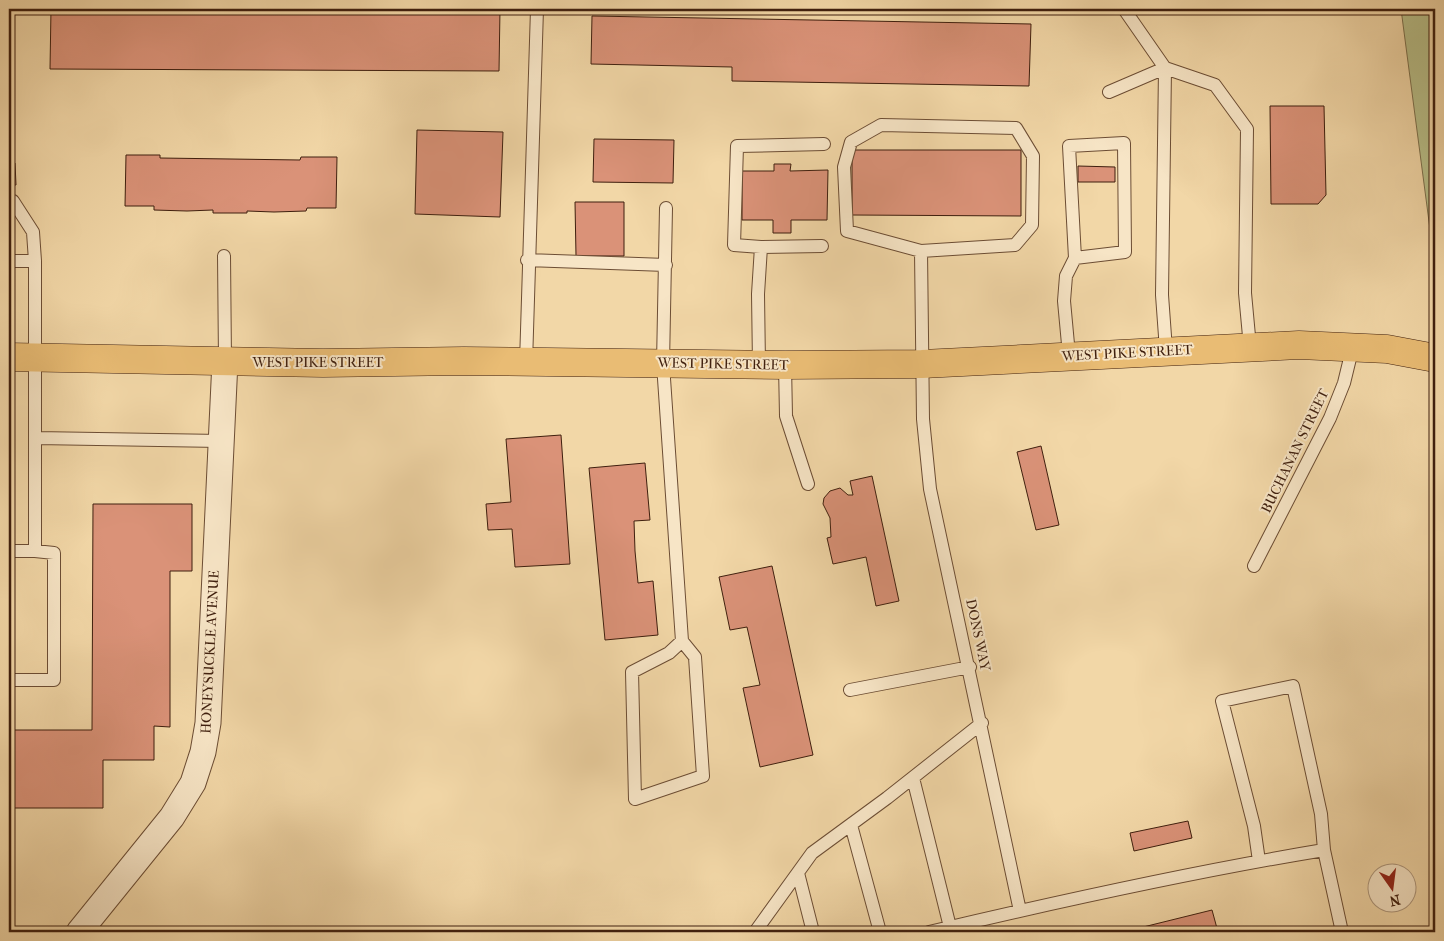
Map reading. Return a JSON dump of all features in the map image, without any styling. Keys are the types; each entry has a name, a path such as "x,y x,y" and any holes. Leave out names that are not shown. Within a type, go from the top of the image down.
{"main road":[{"name":"WEST PIKE STREET","path":"9,357 225,361 772,365 922,364 1166,350 1353,346 1387,348 1435,358"}],"street":[{"name":"HONEYSUCKLE AVENUE","path":"79,932 172,816 193,783 203,752 208,723 225,361"}],"lane":[{"path":"526,362 537,9"},
{"path":"1124,9 1165,68 1162,295 1166,350"},
{"path":"1109,92 1165,68 1215,85 1247,129 1245,293 1250,347"},
{"path":"881,125 1016,128 1033,156 1032,225 1015,245 921,251 848,231 844,167 851,142 881,125"},
{"path":"1069,355 1064,301 1066,276 1075,258 1069,146 1124,143 1125,252 1075,258"},
{"path":"822,246 761,247 734,245 737,146 824,144"},
{"path":"9,201 12,201 34,232 37,357 35,551"},
{"path":"666,208 663,364 682,641 695,658 703,776 635,799 632,672 669,653 682,641"},
{"path":"761,247 758,294 772,365 808,484"},
{"name":"DONS WAY","path":"921,251 923,419 930,489 982,723 1020,911"},
{"path":"224,256 225,361"},
{"path":"528,260 666,265"},
{"path":"9,261 35,261"},
{"name":"BUCHANAN STREET","path":"1254,566 1330,418 1344,383 1353,346"},
{"path":"36,438 221,441"},
{"path":"9,551 54,553 54,680 9,680"},
{"path":"850,690 970,667"},
{"path":"1260,861 1254,826 1222,700 1292,686 1321,814 1324,850 1342,932"},
{"path":"755,932 812,853 913,778 982,723"},
{"path":"913,778 950,927"},
{"path":"851,825 880,932"},
{"path":"929,932 1260,861 1324,850"},
{"path":"798,873 813,932"}],"green space":[{"path":"1401,9 1435,9 1435,267"}],"building":[{"path":"51,9 500,9 499,71 50,69"},
{"path":"592,16 1031,24 1029,86 732,81 732,67 591,64"},
{"path":"1270,106 1324,106 1326,195 1318,204 1271,204"},
{"path":"417,130 503,132 500,217 415,214"},
{"path":"594,139 674,140 673,183 593,182"},
{"path":"852,150 1021,150 1021,216 852,215"},
{"path":"9,154 11,164 15,163 16,185 9,185"},
{"path":"126,155 160,155 160,158 300,160 301,157 337,157 336,208 307,208 306,211 213,213 213,210 154,210 154,206 125,206"},
{"path":"774,164 791,164 790,171 828,170 827,220 791,220 791,233 773,233 773,220 742,220 742,171 774,171"},
{"path":"1078,166 1115,167 1115,182 1078,182"},
{"path":"575,202 624,202 624,256 576,256"},
{"path":"561,435 570,564 515,567 512,529 488,530 486,504 511,502 506,439"},
{"path":"1041,446 1059,525 1036,530 1017,452"},
{"path":"645,463 650,520 634,521 635,551 638,583 653,581 658,635 605,640 589,468"},
{"path":"872,476 899,601 876,606 866,557 833,564 827,538 831,537 830,518 823,504 824,498 830,491 840,488 848,495 853,495 850,481"},
{"path":"93,504 192,504 192,571 170,571 170,727 154,726 154,760 103,760 103,808 9,808 9,730 92,730"},
{"path":"772,566 813,755 760,767 743,688 760,685 747,627 730,630 719,577"},
{"path":"1188,821 1192,838 1134,851 1130,833"},
{"path":"1212,910 1218,932 1123,932"}]}
